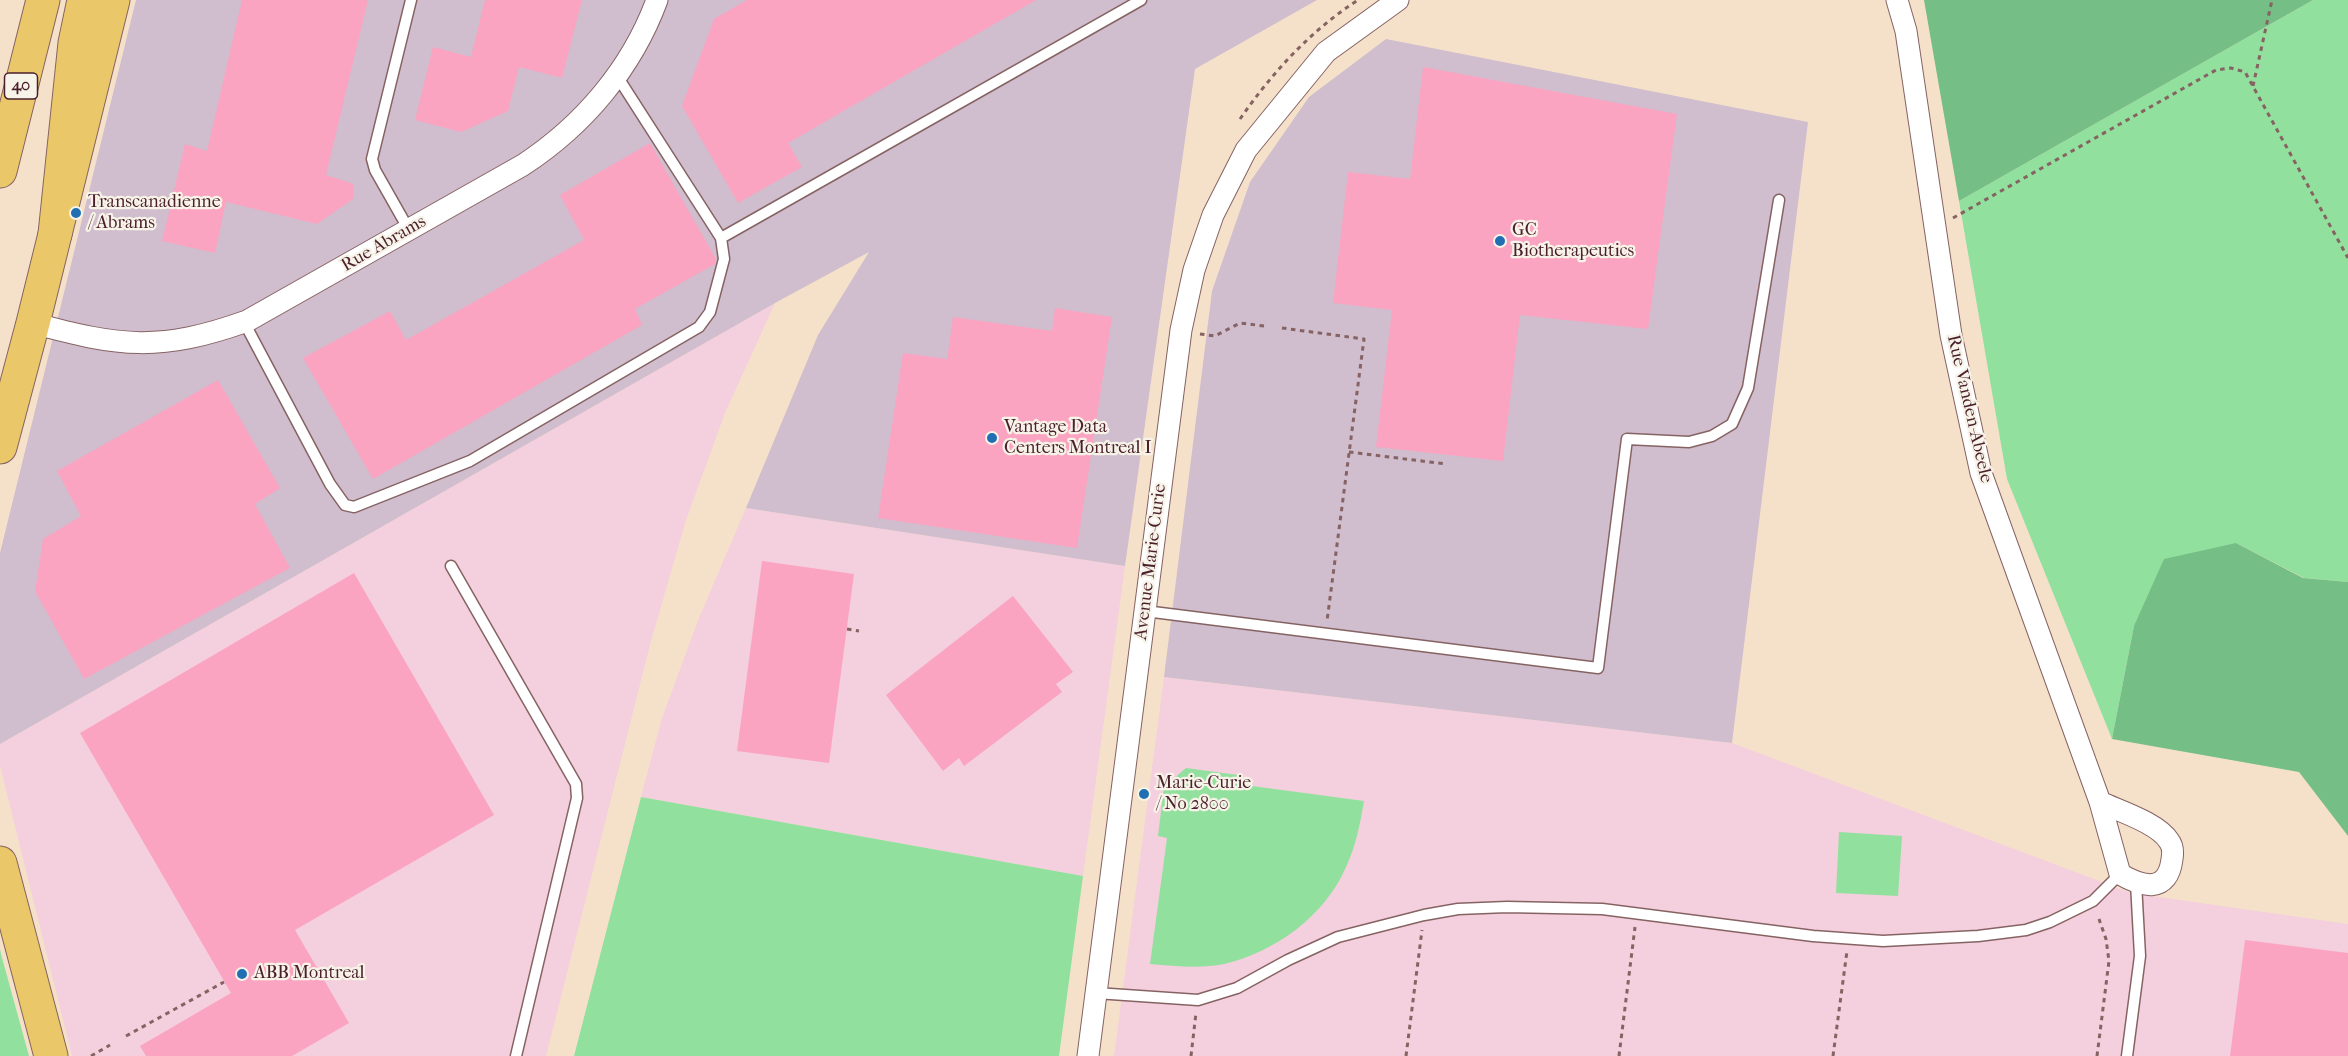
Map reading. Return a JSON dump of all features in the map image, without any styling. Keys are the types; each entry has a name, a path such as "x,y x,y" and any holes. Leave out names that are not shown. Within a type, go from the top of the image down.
{"main road":[{"name":"40","path":"0,171 43,0"},
{"path":"55,234 75,43 84,0"},
{"path":"0,447 113,0"},
{"path":"0,863 51,1056"}],"street":[{"name":"Rue Abrams","path":"33,323 95,339 129,344 177,341 244,322 539,154 574,125 617,76 640,40 657,0"},
{"name":"Avenue Marie-Curie","path":"1088,1056 1181,330 1194,270 1213,215 1246,150 1326,52 1398,0"},
{"name":"Rue Vanden-Abeele","path":"1897,0 1906,31 1951,335 1981,473 2128,879"},
{"path":"2100,802 2147,823 2170,841 2173,851 2167,876 2158,883 2149,885 2128,879"}],"lane":[{"path":"409,230 375,170 372,159 411,0"},
{"path":"721,238 1141,0"},
{"path":"244,322 330,484 345,505 354,507 470,461 699,327 710,312 724,259 721,238 617,76"},
{"path":"1145,611 1598,668 1627,439 1689,442 1712,436 1732,424 1748,388 1779,200"},
{"path":"451,566 576,784 578,798 516,1056"},
{"path":"1096,993 1198,1000 1237,988 1288,960 1338,937 1424,915 1458,909 1507,907 1602,909 1848,939 1931,940 2026,930 2093,901 2128,879 2140,956 2127,1056"}],"path":[{"path":"1240,119 1262,87 1300,45 1358,0"},
{"path":"2253,87 2272,0"},
{"path":"1935,228 2216,70 2231,68 2245,72 2348,258"},
{"path":"1181,330 1215,336 1240,322 1264,326"},
{"path":"1282,328 1364,339 1325,634"},
{"path":"1349,452 1446,464"},
{"path":"846,629 859,631"},
{"path":"1618,1056 1637,913"},
{"path":"1406,1056 1424,915"},
{"path":"2097,1056 2109,961 2106,939 2098,919"},
{"path":"1833,1056 1848,939"},
{"path":"126,1036 224,982"},
{"path":"1191,1056 1198,1000"},
{"path":"92,1056 110,1045"}],"shaded area":[{"path":"136,0 1317,0 1195,69 1125,566 746,508 818,335 869,252 775,303 0,744 0,553"},
{"path":"1386,39 1808,122 1732,743 1164,677 1212,291 1250,182 1309,97"},
{"path":"775,303 725,413 686,520 651,641 546,1056 72,1056 0,766 0,744"},
{"path":"746,508 1125,566 1083,876 641,797 662,718 699,618"},
{"path":"1164,677 1732,743 2131,893 2348,924 2348,1056 1114,1056"}],"green space":[{"path":"1924,0 2313,0 1959,201"},
{"path":"2313,0 2348,0 2348,582 2304,578 2236,543 2134,626 2112,739 2007,479 1959,201"},
{"path":"2236,543 2303,578 2348,582 2348,836 2299,772 2112,739 2134,626 2164,559"},
{"path":"1186,768 1238,775 1237,784 1364,801 1349,859 1337,885 1312,916 1262,951 1215,966 1150,964 1167,838 1158,836 1164,787"},
{"path":"641,797 1083,876 1059,1056 574,1056"},
{"path":"1839,832 1902,836 1898,896 1836,893"},
{"path":"0,949 1,954 29,1056 0,1056"}],"building":[{"path":"242,0 368,0 326,175 354,184 353,199 317,224 226,202 215,253 162,241 185,144 207,151"},
{"path":"485,0 582,0 562,78 519,67 508,111 461,132 415,120 433,47 471,57"},
{"path":"747,0 1036,0 788,143 802,167 738,203 682,106 714,19"},
{"name":"GC Biotherapeutics","path":"1423,67 1677,114 1648,329 1520,315 1503,461 1376,447 1392,310 1333,303 1348,172 1410,179"},
{"path":"650,143 716,259 715,264 635,309 642,325 373,479 303,358 390,311 406,340 584,240 560,195"},
{"name":"Vantage Data Centers Montreal I","path":"1055,308 1112,317 1077,548 878,518 903,353 947,359 953,317 1052,331"},
{"path":"218,380 280,488 255,504 290,568 84,679 35,591 43,539 81,516 57,471"},
{"path":"762,561 854,574 829,763 737,751"},
{"path":"354,573 494,815 295,930 349,1023 292,1056 146,1056 140,1046 231,993 80,733"},
{"path":"1013,596 1073,672 1056,684 1062,692 964,766 959,758 943,771 886,695"},
{"path":"2245,940 2348,953 2348,1056 2230,1056"}],"place":[{"name":"Transcanadienne / Abrams","path":"76,213"},
{"name":"GC Biotherapeutics","path":"1500,241"},
{"name":"Vantage Data Centers Montreal I","path":"992,438"},
{"name":"Marie-Curie / No 2800","path":"1144,794"},
{"name":"ABB Montreal","path":"242,974"}]}
